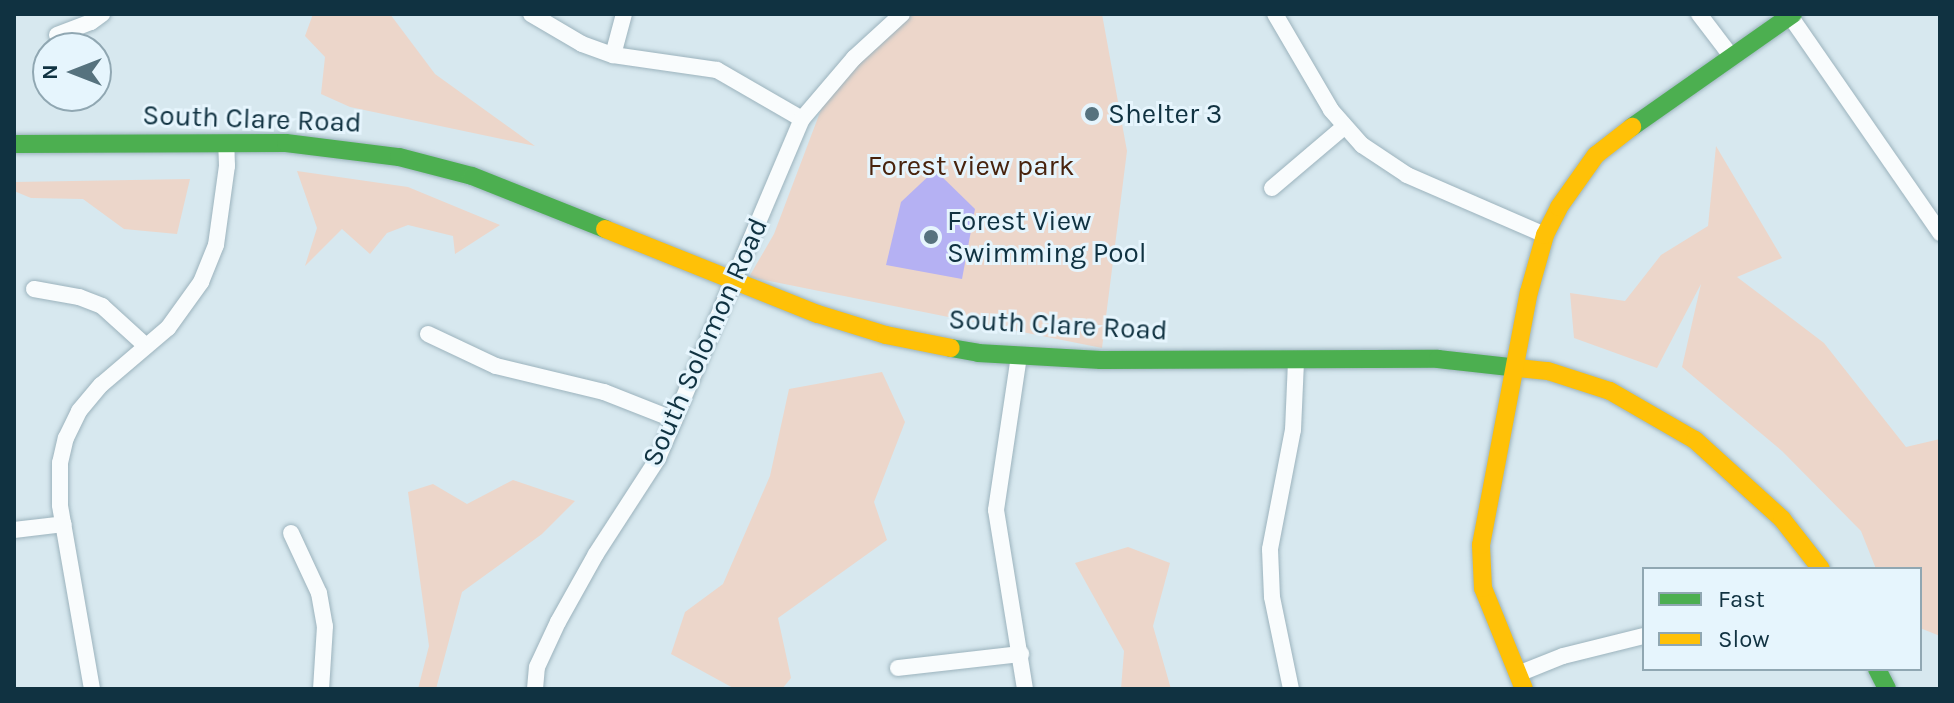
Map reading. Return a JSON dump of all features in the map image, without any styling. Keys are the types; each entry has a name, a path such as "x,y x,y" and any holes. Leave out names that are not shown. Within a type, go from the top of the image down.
{"street":[{"path":"65,32 91,22 102,14"},
{"path":"531,14 582,44 613,55 717,70 802,119"},
{"path":"613,55 624,14"},
{"name":"South Solomon Road","path":"535,689 537,667 558,622 596,554 658,458 802,119 854,58 902,14"},
{"path":"1275,14 1344,127 1385,162 1407,175 1545,235"},
{"path":"1699,14 1731,56"},
{"path":"1642,636 1563,656 1521,681 1483,588 1481,545 1529,292 1545,235 1559,207 1596,155 1658,106 1792,15 1940,233"},
{"path":"1272,188 1344,127"},
{"path":"92,689 59,487 66,438 79,411 101,385 187,305 201,282 216,245 227,166 226,143"},
{"name":"South Clare Road","path":"14,144 325,146 433,165 513,192 818,314 886,335 948,348 1019,356 1296,361 1438,359 1548,371 1610,391 1695,440 1782,519 1819,567"},
{"path":"34,289 79,297 102,306 146,346"},
{"path":"428,334 496,366 574,384 675,420"},
{"path":"1019,356 996,510 1025,689"},
{"path":"1291,689 1272,597 1270,549 1293,430 1296,361"},
{"path":"14,530 64,524"},
{"path":"291,533 319,593 325,626 321,689"},
{"path":"898,668 1021,654"},
{"path":"1878,671 1887,689"}],"green space":[{"path":"313,14 390,14 435,74 535,146 350,107 321,94 325,57 305,36"},
{"name":"Forest view park","path":"893,14 1102,14 1127,151 1102,348 749,277 774,234 825,99"},
{"path":"1716,146 1782,258 1737,277 1824,343 1906,447 1940,439 1940,636 1922,629 1922,567 1875,567 1861,531 1782,451 1682,367 1701,284 1657,368 1574,338 1570,293 1625,301 1661,255 1708,226"},
{"path":"297,171 408,187 500,225 455,254 453,236 408,225 387,233 370,254 342,229 305,266 317,228"},
{"path":"190,179 177,234 124,229 83,199 31,198 14,191 14,182"},
{"path":"882,372 905,422 874,502 887,540 778,618 791,678 782,689 735,689 671,654 685,612 723,584 770,476 789,389"},
{"path":"513,480 575,501 542,534 462,592 436,689 418,689 429,646 408,492 433,484 467,504"},
{"path":"1128,547 1170,563 1153,626 1171,689 1121,689 1124,651 1075,563"}],"shaded area":[{"name":"Forest View Swimming Pool","path":"935,170 975,209 962,279 886,265 901,202"}],"traffic: fast":[{"path":"1632,127 1793,14"},
{"path":"14,144 286,143 399,157 472,176 605,229"},
{"path":"951,348 978,353 1101,360 1438,359 1518,368"},
{"path":"1878,671 1887,689"}],"traffic: slow":[{"path":"1524,689 1483,588 1481,545 1529,292 1545,235 1559,207 1596,155 1632,127"},
{"path":"605,229 818,314 886,335 951,348"},
{"path":"1518,368 1548,371 1610,391 1695,440 1782,519 1819,567"}],"place":[{"name":"Shelter 3","path":"1092,114"},
{"name":"Forest View Swimming Pool","path":"931,237"}]}
